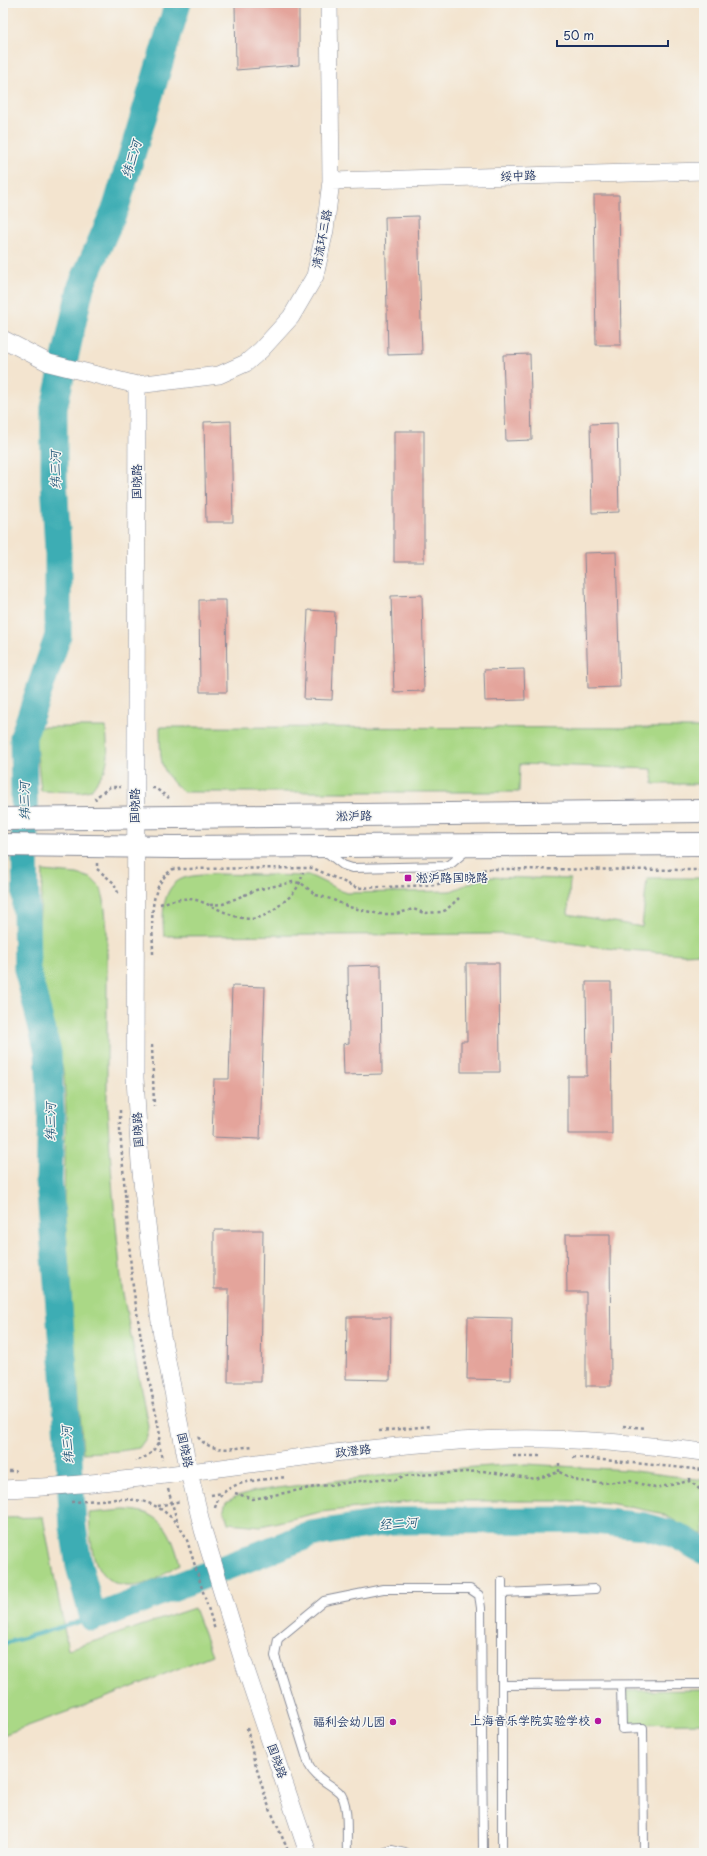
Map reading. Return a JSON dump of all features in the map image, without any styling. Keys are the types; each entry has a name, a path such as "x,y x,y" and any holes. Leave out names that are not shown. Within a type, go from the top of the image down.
{"main road":[{"name":"淞沪路","path":"3,820 704,811"},
{"path":"3,845 318,846 704,844"}],"street":[{"name":"清流环三路","path":"7,342 49,363 137,385 219,375 246,363 261,350 291,317 315,276 325,230 331,181 329,3"},
{"name":"绥中路","path":"331,181 704,171"},
{"name":"国晓路","path":"137,385 135,1078 140,1163 162,1336 189,1472 203,1530 308,1853"},
{"name":"政澄路","path":"3,1489 91,1484 381,1448 502,1439 576,1439 642,1444 704,1452"}],"lane":[{"path":"502,1581 502,1853"},
{"path":"347,1853 345,1805 343,1796 312,1773 275,1656 278,1639 324,1601 383,1589 470,1589 479,1595 482,1608 483,1853"},
{"path":"503,1593 595,1589"},
{"path":"503,1685 704,1684"},
{"path":"621,1685 622,1729 643,1728 644,1853"},
{"path":"383,1853 392,1850 405,1853"}],"path":[{"path":"153,957 155,892 164,874 172,869 313,868 357,888 435,885 486,868 704,870"},
{"path":"160,904 182,899 196,900 241,918 256,918 263,916 292,895 301,883 303,872"},
{"path":"210,905 234,900 256,890 283,883 301,883 316,895 331,899 349,907 379,914 396,914 412,909 424,913 441,912 446,910 459,898"},
{"path":"152,1042 154,1110"},
{"path":"128,1462 148,1456 158,1441 160,1435 141,1338"},
{"path":"372,1432 437,1426"},
{"path":"619,1426 649,1428"},
{"path":"197,1436 202,1443 218,1448 228,1449 260,1445"},
{"path":"512,1456 543,1456"},
{"path":"565,1457 704,1470"},
{"path":"559,1463 559,1472"},
{"path":"235,1493 253,1499 327,1485 376,1479 396,1480 403,1476 483,1471 535,1479 559,1472 578,1481 600,1483 630,1481 655,1488 690,1482 704,1493"},
{"path":"690,1475 690,1482"},
{"path":"215,1513 216,1503 222,1493 233,1486 289,1476"},
{"path":"90,1501 139,1500 150,1502 169,1515 186,1537 216,1631"},
{"path":"247,1725 254,1760 267,1802 289,1853"}],"green space":[{"path":"34,727 106,727 108,756 105,770 91,790 81,792 41,791"},
{"path":"160,727 704,728 704,784 653,784 652,769 520,764 519,792 183,792 169,777 162,763"},
{"path":"43,871 77,874 91,878 101,888 104,900 107,930 107,1107 113,1194 122,1288 148,1426 147,1437 139,1448 120,1451 83,1453 64,1203 66,1111 64,1077 57,1039 36,965"},
{"path":"215,874 311,876 346,893 451,891 485,877 570,879 568,914 642,927 647,878 704,878 704,953 683,954 614,949 502,934 164,936 163,911 167,895 171,888 176,882 184,878"},
{"path":"527,1464 627,1470 704,1480 704,1535 660,1513 609,1503 571,1501 418,1501 321,1512 261,1526 228,1523 224,1509 226,1502 237,1496 255,1491 391,1474"},
{"path":"124,1510 148,1514 163,1525 173,1542 180,1564 157,1579 135,1586 121,1585 111,1581 103,1574 97,1566 94,1556 90,1535 89,1513"},
{"path":"43,1517 68,1649 194,1608 212,1655 105,1698 3,1735 3,1518"},
{"path":"704,1690 704,1723 625,1724 625,1691"}],"building":[{"path":"235,3 299,3 299,65 236,70"},
{"path":"594,195 619,195 621,345 596,345"},
{"path":"418,216 422,354 388,355 385,217"},
{"path":"530,354 532,440 506,441 503,355"},
{"path":"231,421 233,522 206,522 204,422"},
{"path":"617,423 619,512 592,513 590,424"},
{"path":"394,431 424,431 424,562 394,562"},
{"path":"616,552 620,687 588,688 584,553"},
{"path":"422,595 424,691 394,692 391,596"},
{"path":"199,600 226,600 227,692 200,692"},
{"path":"308,610 335,612 332,700 304,699"},
{"path":"524,669 525,700 485,701 484,670"},
{"path":"466,963 499,963 500,1072 461,1072 461,1041 467,1041"},
{"path":"381,965 382,1074 344,1075 343,1044 349,1043 348,966"},
{"path":"586,982 611,982 612,1134 568,1134 568,1076 587,1076"},
{"path":"232,986 265,987 260,1139 212,1137 214,1079 229,1079"},
{"path":"214,1230 263,1230 261,1382 228,1382 229,1289 214,1289"},
{"path":"566,1234 610,1234 611,1386 586,1386 586,1292 567,1292"},
{"path":"347,1317 391,1317 390,1380 346,1379"},
{"path":"468,1317 512,1318 511,1380 467,1379"}],"waterway":[{"name":"纬三河","path":"93,1618 79,1566 73,1527 64,1372 49,1180 51,1114 48,1052 27,969 23,737 58,636 58,550 54,479 54,408 81,286 116,207 178,3"},
{"name":"经二河","path":"102,1615 312,1534 393,1521 584,1520 644,1526 676,1535 704,1551"},
{"name":"纬三河","path":"3,1644 102,1615"}],"place":[{"name":"淞沪路国晓路","path":"408,878"},
{"name":"上海音乐学院实验学校","path":"598,1721"},
{"name":"福利会幼儿园","path":"393,1722"}]}
